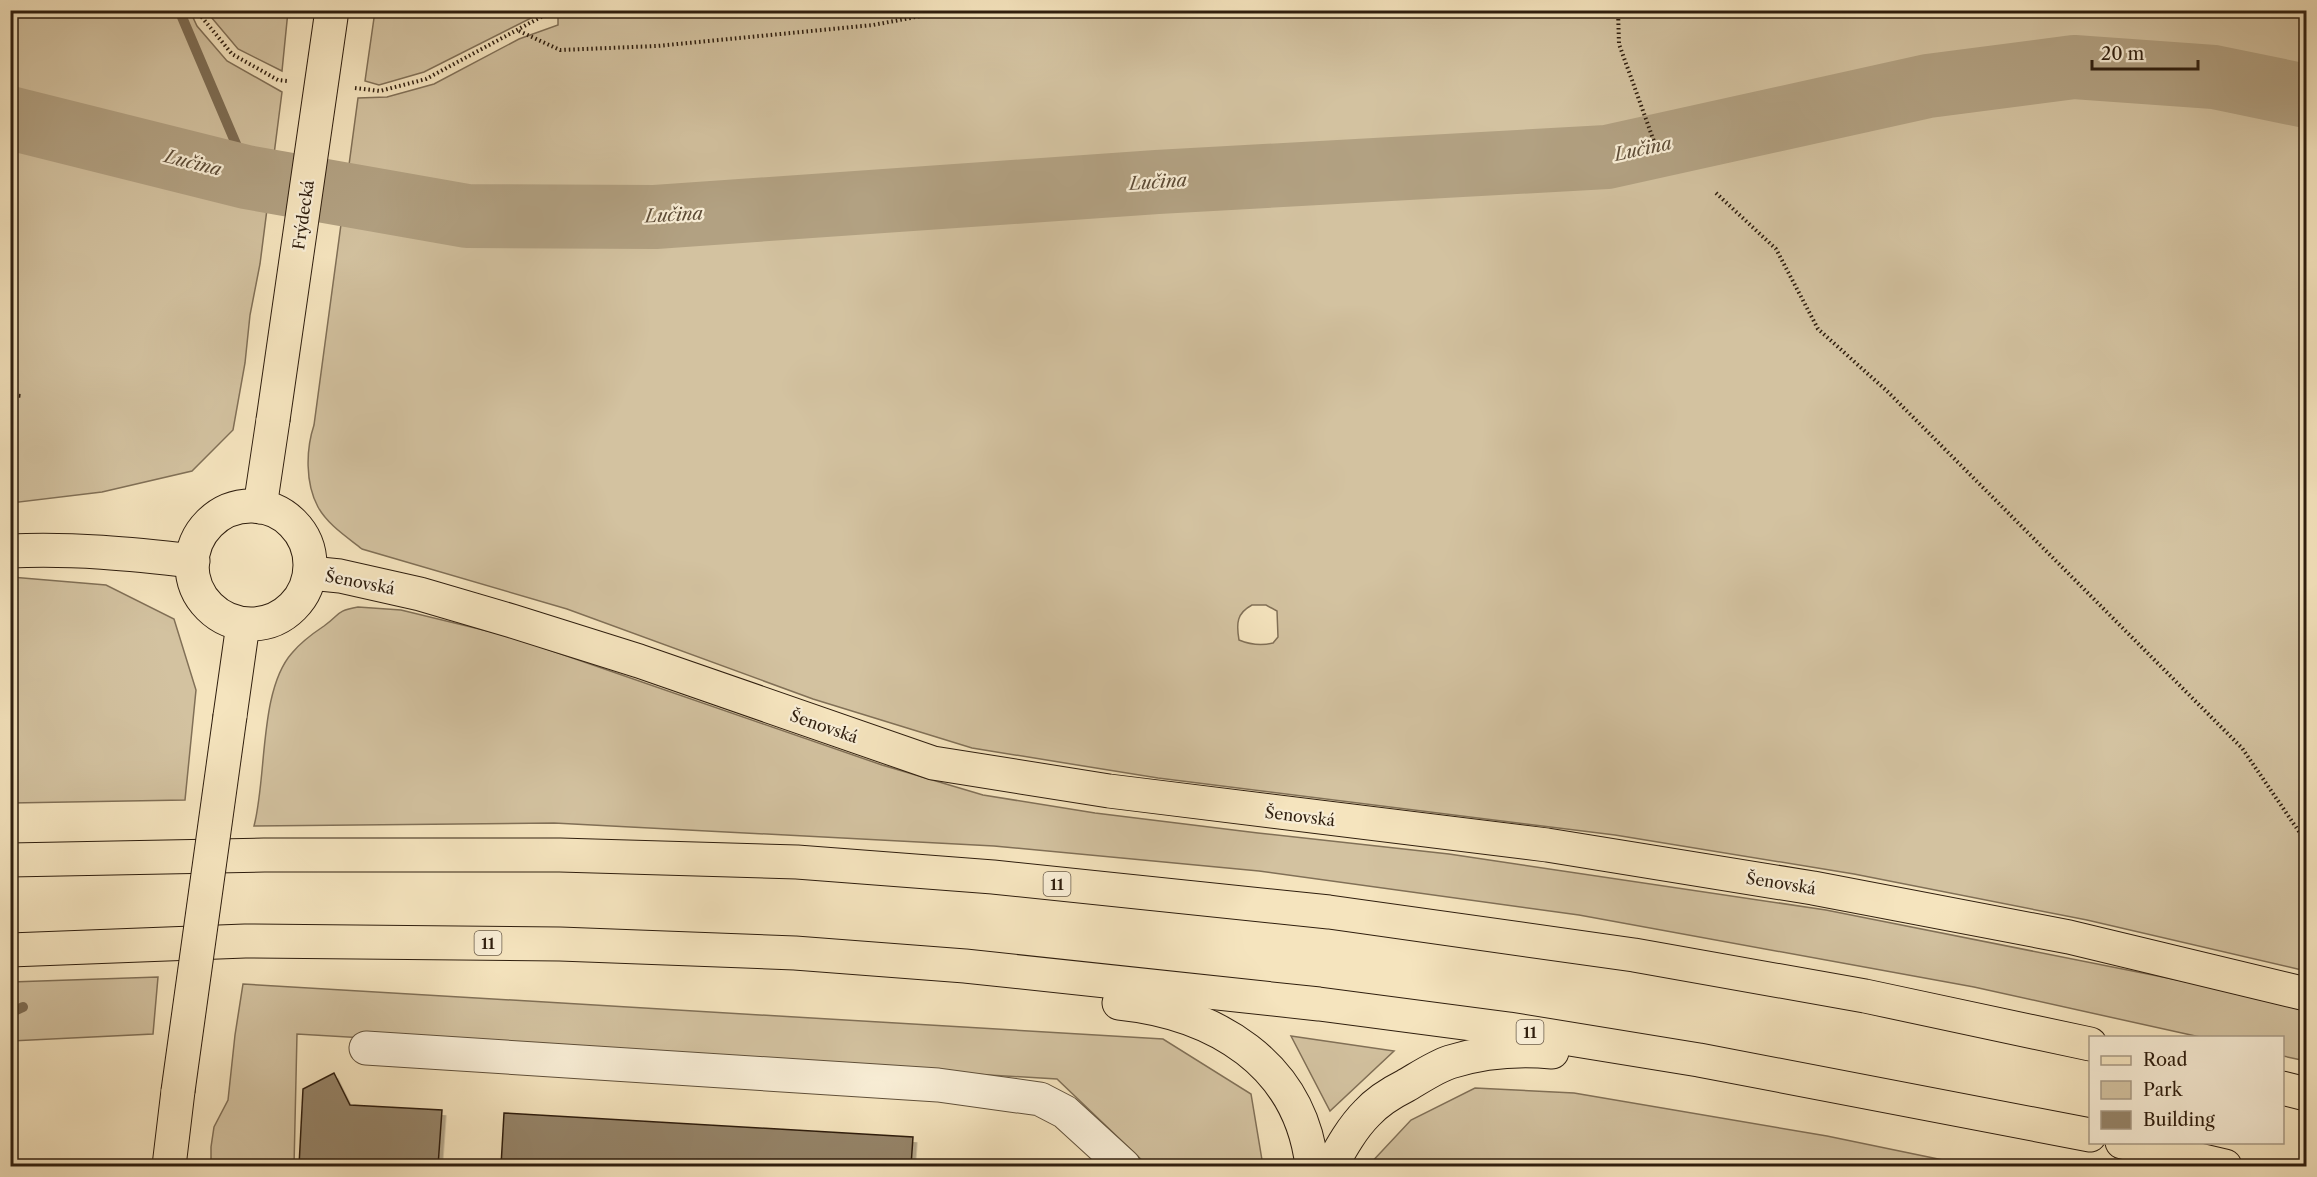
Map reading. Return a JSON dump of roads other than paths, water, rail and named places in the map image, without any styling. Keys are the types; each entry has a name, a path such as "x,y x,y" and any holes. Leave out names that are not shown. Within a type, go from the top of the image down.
{"main road":[{"name":"Frýdecká","path":"260,507 333,10"},
{"path":"260,507 282,515 298,530 308,550 310,573 303,595 287,612 267,622 243,624 225,618 209,606 198,590 193,571 194,550 203,531 219,516 238,508 260,507"},
{"path":"10,551 45,549 130,553 193,561"},
{"name":"Šenovská","path":"310,573 340,576 420,594 512,621 639,661 933,763 1109,791 1547,845 1813,888 2069,937 2307,994"},
{"path":"169,1167 243,624"},
{"name":"11","path":"10,860 264,855 560,855 797,862 993,877 1329,912 1634,955 1865,996 2089,1044"},
{"name":"11","path":"10,950 245,941 560,944 795,953 965,966 1318,1004 1509,1029 1699,1060 2089,1135"},
{"path":"965,966 1026,994 1149,1006 1193,1019 1228,1035 1244,1046 1271,1071 1291,1098 1305,1132 1312,1167"},
{"path":"1331,1167 1353,1130 1370,1110 1392,1093 1449,1062 1502,1052 1538,1050 1627,1059 1699,1060"},
{"path":"2284,1089 2307,1094"},
{"path":"2126,1144 2225,1167"}],"lane":[{"path":"366,1048 938,1085 1040,1099 1065,1112 1124,1167"}],"waterway":[{"path":"179,10 239,151 246,177"},
{"name":"Lučina","path":"10,118 246,177 467,216 655,217 1157,182 1607,157 1928,86 2074,67 2214,77 2306,96"},
{"path":"10,1013 23,1007"}]}
